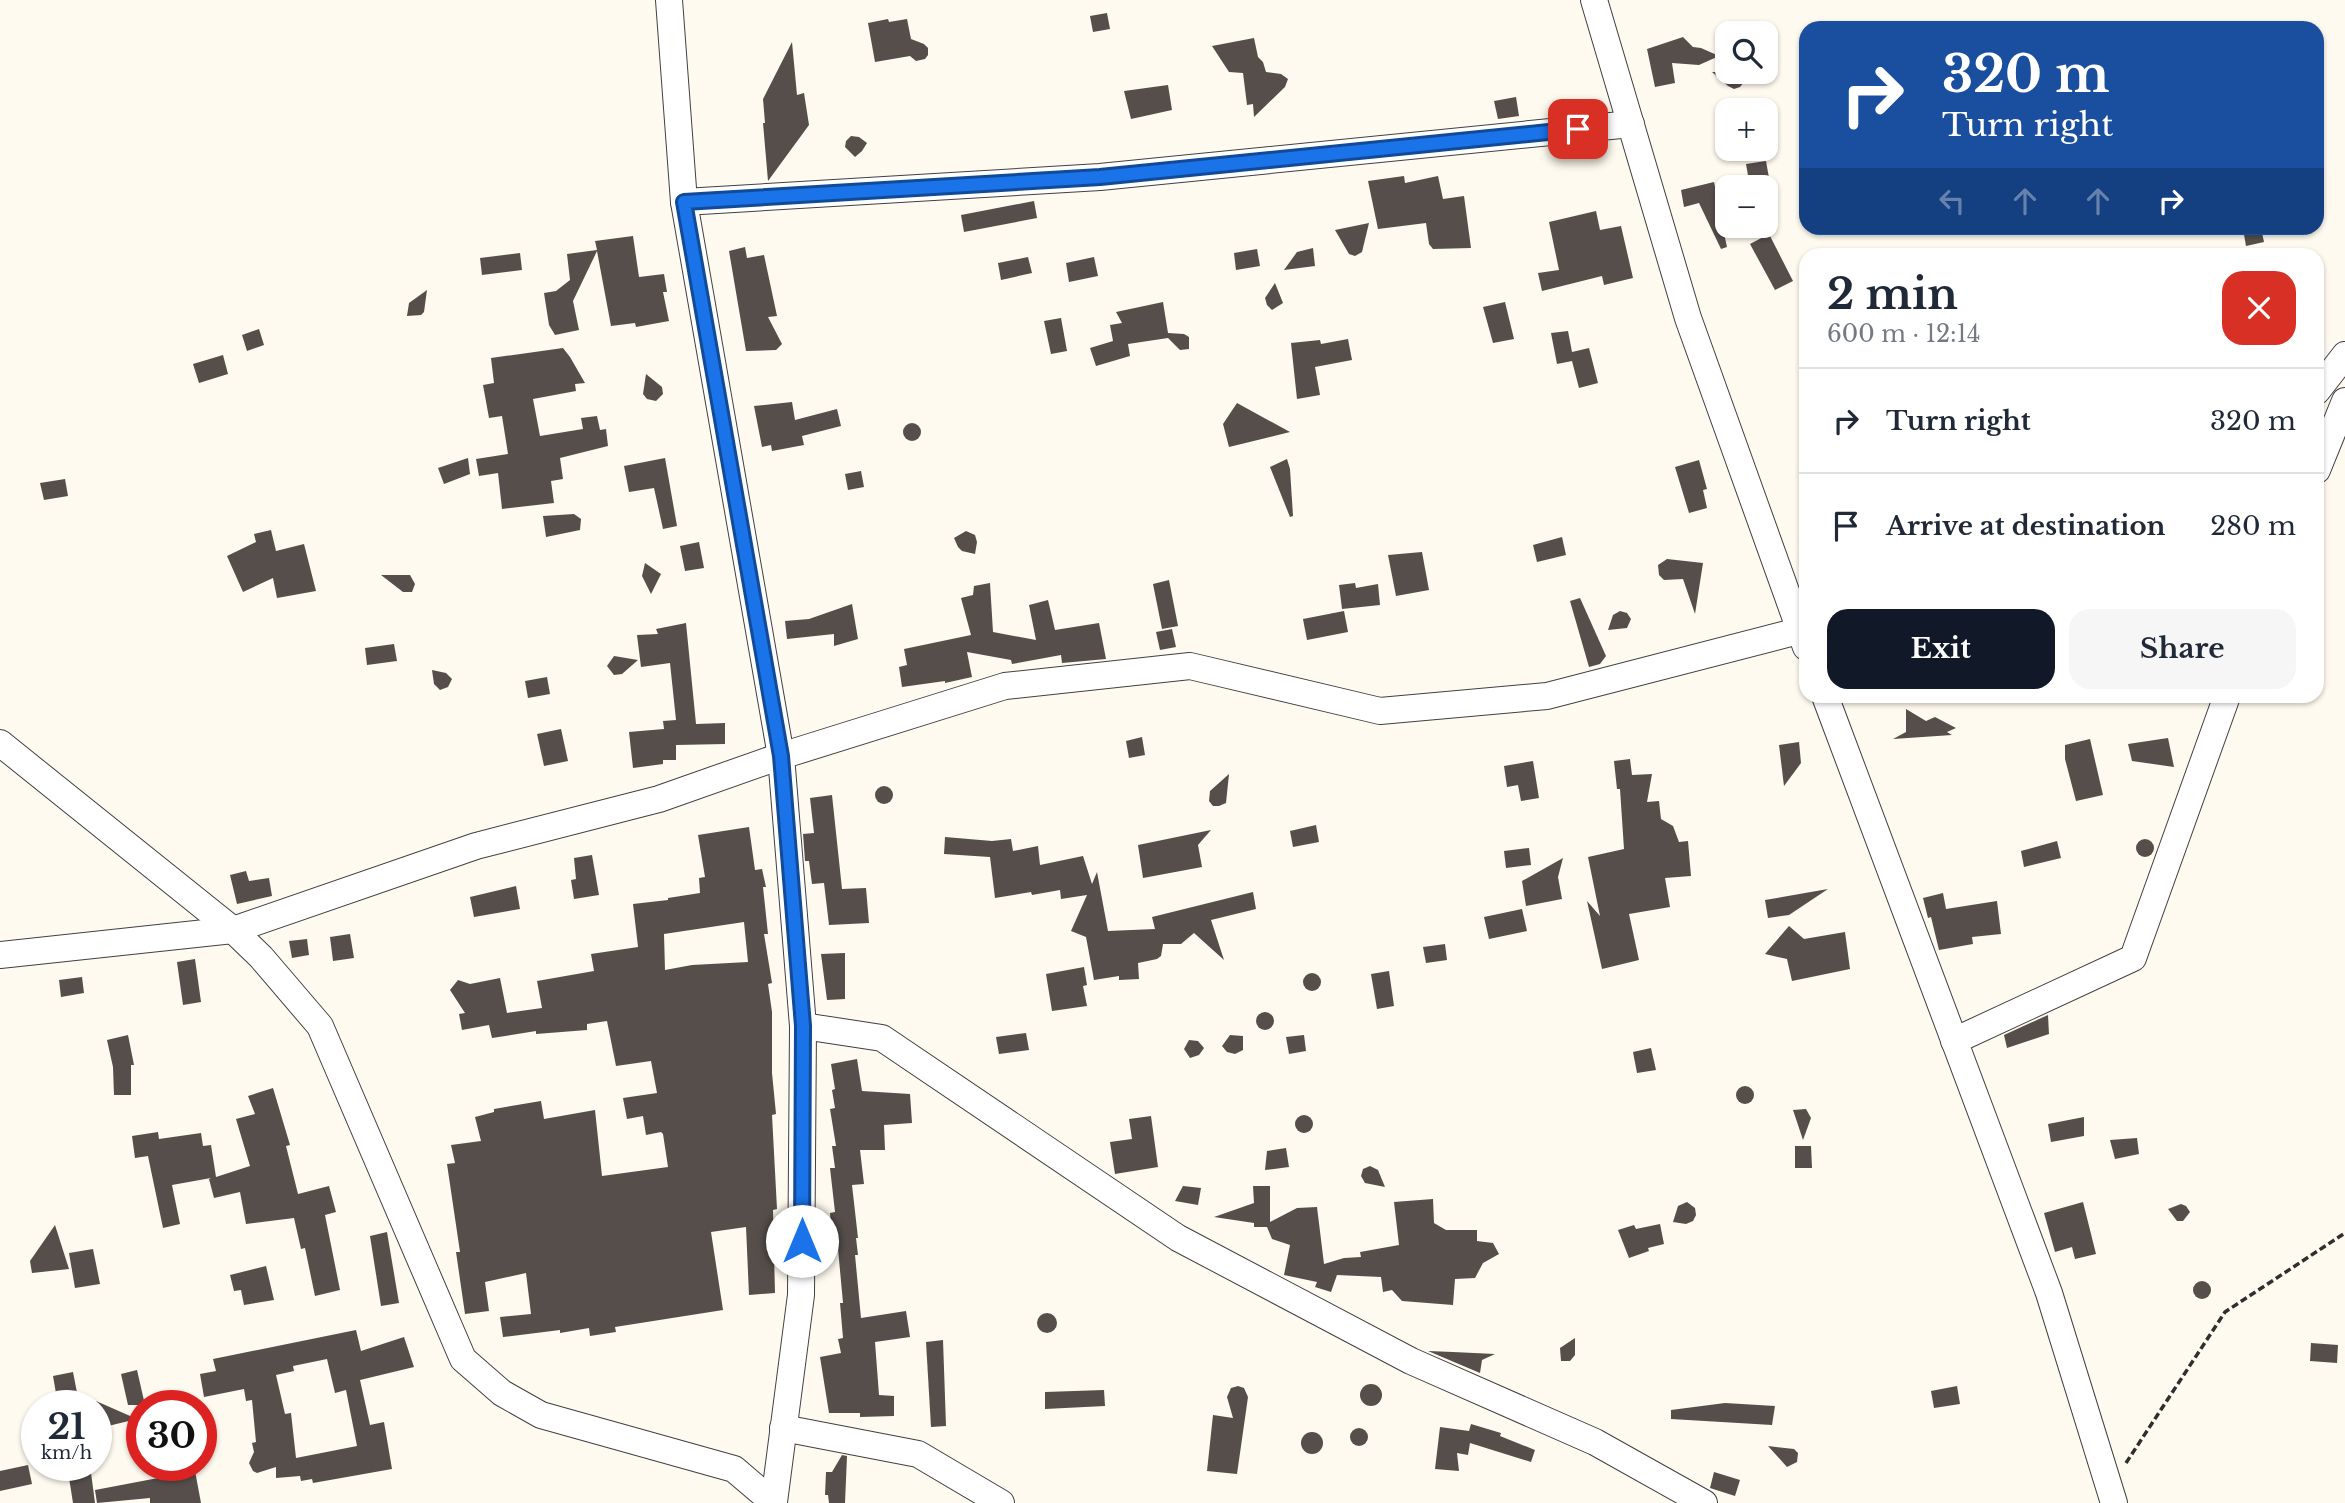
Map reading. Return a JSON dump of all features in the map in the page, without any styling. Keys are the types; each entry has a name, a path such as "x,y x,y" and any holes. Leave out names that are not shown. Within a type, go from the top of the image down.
{"street":[{"path":"669,0 684,202 781,756 803,1026 801,1295 774,1503"},
{"path":"1594,0 1688,318 1799,622"},
{"path":"684,202 1100,177 1631,124"},
{"path":"2324,382 2345,355"},
{"path":"2324,453 2345,401"},
{"path":"0,955 233,930 476,846 659,799 781,756 1005,687 1190,666 1380,711 1547,696 1799,637"},
{"path":"1828,703 2049,1293 2109,1498"},
{"path":"1954,1041 2133,958 2224,703"},
{"path":"0,743 233,930 261,957 320,1026 463,1359 502,1393 541,1415 734,1469 774,1503"},
{"path":"803,1026 883,1038 1178,1238 1411,1361 1595,1441 1704,1503"},
{"path":"783,1428 918,1454 1001,1503"}],"path":[{"path":"2109,1498 2225,1312 2345,1233"}],"building":[{"path":"1107,13 1110,29 1093,32 1090,16"},
{"path":"888,19 889,22 907,19 911,39 928,48 925,59 916,61 910,56 875,62 868,23"},
{"path":"1683,37 1693,47 1715,54 1715,58 1699,65 1672,63 1675,83 1655,87 1647,49"},
{"path":"1254,38 1258,57 1266,72 1281,74 1288,79 1285,87 1254,117 1253,104 1247,105 1243,73 1229,72 1212,46"},
{"path":"792,42 797,95 804,93 809,125 768,181 763,99"},
{"path":"1726,84 1742,84 1734,89"},
{"path":"1168,85 1172,110 1131,119 1124,91"},
{"path":"1516,97 1519,116 1498,119 1494,101"},
{"path":"851,136 859,137 867,143 855,157 845,147"},
{"path":"1766,161 1768,175 1748,175 1746,164"},
{"path":"1404,176 1405,183 1438,176 1443,199 1464,196 1471,248 1433,249 1429,244 1426,223 1378,229 1368,181"},
{"path":"1714,182 1715,236 1699,203 1684,207 1681,190"},
{"path":"1034,201 1037,218 964,232 961,215"},
{"path":"1596,211 1600,230 1621,226 1633,278 1604,285 1602,276 1542,291 1538,273 1559,270 1549,222"},
{"path":"1369,223 1362,252 1355,256 1349,254 1335,230"},
{"path":"2244,235 2262,235 2264,242 2246,246"},
{"path":"633,236 639,277 664,274 667,292 663,292 669,321 636,327 635,323 611,326 597,251 573,301 579,330 555,335 549,325 544,293 556,291 570,280 567,254 597,250 595,241"},
{"path":"1716,238 1725,238 1727,247 1721,249"},
{"path":"1761,238 1771,238 1793,281 1775,290 1750,244"},
{"path":"745,247 747,258 764,255 777,316 768,317 782,344 776,350 746,351 729,251"},
{"path":"1313,248 1315,266 1284,270 1297,252"},
{"path":"1257,249 1260,266 1236,270 1234,253"},
{"path":"520,253 522,270 482,275 480,258"},
{"path":"1028,257 1032,273 1001,280 998,263"},
{"path":"1094,257 1098,276 1069,282 1066,263"},
{"path":"1275,283 1283,303 1272,310 1265,298"},
{"path":"427,290 424,312 421,315 407,316 409,303"},
{"path":"1163,302 1168,333 1189,337 1189,349 1180,350 1168,338 1128,344 1130,356 1096,366 1090,348 1113,341 1110,325 1122,323 1116,312"},
{"path":"1505,302 1514,339 1493,343 1483,307"},
{"path":"1061,318 1067,351 1051,354 1044,321"},
{"path":"259,329 264,345 247,351 242,335"},
{"path":"1568,331 1572,352 1589,348 1598,383 1579,388 1572,361 1557,364 1551,333"},
{"path":"1348,339 1352,360 1315,367 1320,395 1297,399 1291,343 1320,340 1321,344"},
{"path":"563,348 585,383 575,384 576,391 533,399 540,436 583,429 581,418 597,416 600,430 606,429 608,446 560,458 563,479 551,481 554,503 502,509 498,473 479,476 476,459 508,454 502,416 489,418 483,385 494,383 491,358"},
{"path":"223,355 228,374 199,383 193,364"},
{"path":"646,374 662,387 663,394 656,401 647,399 643,394"},
{"path":"792,402 795,420 837,409 841,426 802,436 804,445 772,451 771,445 762,447 754,406"},
{"path":"1237,403 1290,432 1229,447 1223,424"},
{"path":"912,423 918,426 921,432 918,438 912,441 906,438 903,432 906,426"},
{"path":"468,458 470,474 444,484 438,468"},
{"path":"665,458 677,526 663,529 654,488 629,492 624,466"},
{"path":"1287,459 1293,516 1290,517 1270,467"},
{"path":"1699,460 1707,489 1703,490 1707,508 1689,513 1675,467"},
{"path":"861,471 864,487 848,490 845,474"},
{"path":"65,479 68,496 44,500 40,483"},
{"path":"574,514 581,519 580,530 546,537 543,516"},
{"path":"271,530 276,551 304,544 316,591 277,598 273,578 243,592 227,556 256,542 254,534"},
{"path":"966,531 975,535 975,554 962,551 954,538"},
{"path":"1562,537 1566,555 1537,562 1533,545"},
{"path":"699,542 704,568 685,571 680,546"},
{"path":"1422,552 1429,590 1396,596 1388,555"},
{"path":"1667,559 1703,563 1695,614 1683,579 1664,580 1659,575 1658,565"},
{"path":"645,563 661,574 651,594 642,576"},
{"path":"381,575 410,575 415,584 412,592 403,592"},
{"path":"1169,580 1178,626 1162,629 1153,584"},
{"path":"990,583 993,632 1036,640 1029,605 1048,600 1055,630 1099,623 1106,659 1062,663 1061,655 1012,664 1011,660 967,652 972,677 945,683 902,687 899,667 907,665 904,649 971,635 961,598 973,595 974,586"},
{"path":"1355,583 1356,588 1378,584 1380,605 1342,609 1339,585"},
{"path":"1580,598 1606,656 1600,664 1589,667 1570,601"},
{"path":"852,604 858,639 834,646 834,634 787,639 785,621 809,619"},
{"path":"1344,611 1348,632 1307,640 1303,619"},
{"path":"1620,611 1627,613 1631,619 1627,628 1608,630 1613,615"},
{"path":"686,623 696,724 725,723 725,744 676,745 676,760 663,760 663,764 633,768 629,732 664,729 663,721 676,720 670,663 641,667 637,635 658,634 656,629"},
{"path":"1172,629 1176,647 1160,650 1156,632"},
{"path":"394,644 397,661 367,665 365,648"},
{"path":"614,656 638,660 622,674 614,675 607,666"},
{"path":"432,670 446,673 452,679 448,687 440,690 434,684"},
{"path":"547,677 550,694 528,698 525,681"},
{"path":"1906,709 1926,721 1935,717 1956,728 1947,732 1952,735 1893,739 1906,732"},
{"path":"561,729 568,761 544,766 537,734"},
{"path":"1142,737 1145,755 1129,758 1126,741"},
{"path":"2168,738 2174,767 2132,761 2128,744"},
{"path":"2090,739 2103,795 2076,801 2065,759 2065,745"},
{"path":"1799,742 1801,763 1784,786 1779,745"},
{"path":"1630,759 1632,775 1652,774 1647,802 1659,801 1661,819 1673,826 1679,842 1688,841 1691,876 1665,878 1670,907 1629,914 1639,960 1602,969 1587,901 1600,916 1588,857 1624,849 1620,789 1617,789 1614,761"},
{"path":"1533,761 1539,798 1521,801 1518,785 1507,787 1504,766"},
{"path":"1229,774 1226,803 1213,806 1209,801 1210,791"},
{"path":"884,786 890,789 893,795 890,801 884,804 878,801 875,795 878,789"},
{"path":"832,795 842,889 866,888 869,923 829,925 824,883 812,884 809,861 805,861 803,834 814,833 810,798"},
{"path":"1316,825 1319,842 1293,847 1290,831"},
{"path":"749,827 755,870 762,869 766,887 763,887 768,934 764,934 772,983 768,984 772,1012 772,1073 776,1114 772,1115 777,1209 773,1210 775,1293 749,1295 746,1227 711,1232 723,1310 615,1327 616,1332 590,1336 589,1328 503,1337 500,1317 531,1314 526,1273 485,1282 489,1311 465,1314 456,1252 460,1252 447,1164 455,1163 451,1145 481,1141 475,1117 494,1112 494,1109 541,1101 544,1119 595,1110 602,1176 668,1167 663,1134 661,1132 646,1135 643,1116 627,1119 623,1098 657,1093 651,1061 616,1066 607,1021 587,1024 587,1030 536,1034 536,1031 492,1038 489,1025 462,1030 459,1014 465,1013 450,990 458,980 470,984 500,978 507,1013 542,1008 537,981 594,971 591,954 638,947 633,904 700,893 699,878 705,877 698,835","holes":["744,922 748,962 692,965 665,970 664,934"]},
{"path":"1211,830 1198,845 1202,867 1143,878 1138,845"},
{"path":"945,837 992,841 1011,839 1013,851 1038,846 1040,865 1083,856 1092,884 1097,872 1108,931 1155,929 1152,917 1253,892 1256,909 1211,920 1224,960 1194,933 1181,944 1163,944 1161,956 1157,959 1138,963 1139,979 1119,980 1119,976 1094,980 1086,937 1071,931 1087,895 1061,899 1060,890 995,898 990,857 944,854"},
{"path":"2145,839 2151,842 2154,848 2151,854 2145,857 2139,854 2136,848 2139,842"},
{"path":"2057,841 2061,858 2024,867 2021,851"},
{"path":"1529,848 1531,865 1506,868 1504,851"},
{"path":"592,855 599,895 574,899 571,880 576,879 574,858"},
{"path":"1563,858 1558,877 1562,899 1526,906 1522,881"},
{"path":"246,871 249,881 269,878 272,896 237,904 230,875"},
{"path":"516,886 520,909 474,917 470,897"},
{"path":"1828,889 1789,915 1768,918 1765,900"},
{"path":"1943,893 1946,909 1997,901 2001,934 1972,937 1973,944 1939,950 1923,898"},
{"path":"1522,909 1527,931 1489,939 1484,917"},
{"path":"1789,926 1804,939 1845,932 1850,969 1792,981 1787,959 1765,954"},
{"path":"350,934 354,958 333,961 330,937"},
{"path":"307,939 309,955 292,958 289,941"},
{"path":"1445,944 1447,960 1426,963 1423,947"},
{"path":"845,953 845,999 827,1000 821,954"},
{"path":"195,959 201,1002 183,1005 177,962"},
{"path":"1084,967 1087,985 1083,986 1087,1006 1052,1011 1046,974"},
{"path":"1389,971 1394,1006 1377,1009 1371,974"},
{"path":"1312,973 1318,976 1321,982 1318,988 1312,991 1306,988 1303,982 1306,976"},
{"path":"82,977 84,993 61,997 59,980"},
{"path":"1265,1012 1271,1015 1274,1021 1271,1027 1265,1030 1259,1027 1256,1021 1259,1015"},
{"path":"2048,1015 2049,1034 2007,1048 2004,1035"},
{"path":"1026,1033 1029,1050 999,1054 996,1037"},
{"path":"128,1035 134,1065 131,1065 131,1095 114,1095 113,1067 107,1040"},
{"path":"1230,1035 1243,1036 1243,1050 1235,1054 1227,1052 1222,1046"},
{"path":"1304,1035 1306,1051 1289,1054 1286,1037"},
{"path":"1189,1040 1198,1041 1204,1048 1199,1055 1190,1058 1184,1049"},
{"path":"1651,1048 1656,1070 1637,1073 1633,1052"},
{"path":"857,1059 862,1091 910,1094 912,1123 884,1125 885,1150 860,1150 864,1184 852,1185 858,1238 858,1255 855,1255 861,1318 906,1311 910,1337 875,1342 879,1395 894,1396 894,1416 860,1417 860,1413 829,1413 820,1357 841,1353 838,1339 843,1338 837,1238 832,1239 830,1213 835,1212 830,1168 835,1168 832,1146 836,1146 830,1109 835,1108 831,1064"},
{"path":"1745,1086 1753,1091 1754,1095 1749,1103 1745,1104 1737,1099 1736,1095 1741,1087"},
{"path":"273,1088 290,1145 286,1146 298,1194 329,1186 336,1212 325,1215 340,1290 315,1296 305,1248 301,1249 294,1218 246,1224 240,1192 214,1198 209,1179 211,1178 172,1185 180,1224 163,1228 148,1156 135,1158 132,1136 158,1132 159,1139 201,1133 203,1146 211,1145 216,1177 250,1166 236,1119 255,1114 248,1096"},
{"path":"1806,1109 1811,1118 1803,1140 1793,1110"},
{"path":"1300,1115 1308,1115 1313,1124 1311,1131 1300,1133 1295,1128 1295,1120"},
{"path":"1151,1116 1158,1167 1115,1174 1110,1142 1132,1139 1129,1119"},
{"path":"2084,1117 2084,1136 2051,1142 2048,1124"},
{"path":"2137,1138 2139,1154 2115,1159 2110,1140"},
{"path":"1795,1146 1811,1146 1812,1168 1795,1168"},
{"path":"1286,1148 1289,1167 1265,1170 1267,1151"},
{"path":"1370,1166 1378,1170 1385,1187 1365,1183 1361,1176 1363,1169"},
{"path":"1183,1186 1201,1188 1198,1205 1175,1201"},
{"path":"1253,1186 1270,1186 1270,1222 1297,1208 1317,1207 1324,1264 1344,1258 1361,1257 1360,1252 1399,1245 1394,1202 1433,1199 1434,1223 1446,1230 1477,1230 1477,1241 1493,1243 1499,1254 1483,1263 1475,1278 1455,1279 1453,1305 1402,1301 1392,1290 1383,1292 1381,1277 1337,1275 1331,1292 1315,1287 1317,1282 1284,1275 1290,1245 1272,1239 1267,1227 1254,1227 1254,1223 1214,1217 1254,1203"},
{"path":"1687,1202 1695,1208 1693,1221 1686,1224 1673,1222 1678,1206"},
{"path":"2083,1202 2096,1254 2075,1259 2072,1247 2055,1252 2044,1213"},
{"path":"2181,1204 2190,1212 2183,1221 2177,1221 2168,1209"},
{"path":"1660,1224 1664,1244 1648,1248 1649,1251 1629,1258 1618,1230 1634,1225 1636,1229"},
{"path":"55,1225 69,1269 32,1273 30,1261"},
{"path":"387,1232 399,1303 381,1306 370,1236"},
{"path":"93,1249 100,1284 75,1288 69,1253"},
{"path":"266,1266 274,1300 244,1305 241,1290 234,1291 230,1275"},
{"path":"2202,1281 2208,1284 2211,1290 2208,1296 2202,1299 2196,1296 2193,1290 2196,1284"},
{"path":"1047,1313 1054,1316 1057,1323 1054,1330 1047,1333 1040,1330 1037,1323 1040,1316"},
{"path":"356,1330 361,1351 404,1337 414,1367 360,1380 370,1425 384,1422 392,1469 313,1483 312,1479 301,1481 300,1476 276,1478 276,1467 257,1473 253,1471 249,1463 254,1452 252,1443 256,1442 252,1400 246,1401 244,1389 217,1394 217,1390 203,1390 200,1374 216,1371 213,1359","holes":["327,1359 335,1393 346,1390 357,1446 296,1458 291,1413 285,1414 276,1375 294,1371 293,1366"]},
{"path":"1575,1338 1575,1355 1570,1361 1561,1361 1560,1348"},
{"path":"943,1340 946,1426 931,1427 926,1342"},
{"path":"2311,1343 2338,1345 2337,1363 2310,1361"},
{"path":"1428,1351 1495,1354 1482,1360 1480,1373"},
{"path":"137,1370 142,1390 126,1390 126,1396 121,1374"},
{"path":"73,1372 76,1390 55,1390 53,1376"},
{"path":"1371,1384 1379,1387 1382,1395 1379,1403 1371,1406 1363,1403 1360,1395 1363,1387"},
{"path":"1957,1386 1960,1404 1934,1408 1931,1391"},
{"path":"1231,1388 1244,1388 1248,1397 1237,1474 1207,1471 1213,1415 1233,1418 1227,1397"},
{"path":"1104,1390 1105,1406 1045,1409 1045,1392"},
{"path":"1725,1403 1775,1406 1772,1425 1671,1419 1671,1410"},
{"path":"112,1408 126,1414 126,1422 112,1425"},
{"path":"1471,1424 1501,1433 1500,1436 1535,1450 1531,1462 1470,1443 1468,1455 1457,1453 1459,1471 1435,1469 1440,1427 1469,1431"},
{"path":"1359,1428 1365,1431 1368,1437 1365,1443 1359,1446 1353,1443 1350,1437 1353,1431"},
{"path":"1312,1432 1322,1439 1323,1443 1316,1453 1312,1454 1302,1447 1301,1443 1308,1433"},
{"path":"1768,1446 1794,1449 1798,1453 1797,1462 1787,1467"},
{"path":"842,1455 847,1456 845,1503 829,1503 828,1495 825,1495 826,1472 832,1472"},
{"path":"21,1466 21,1481 31,1481 32,1484 0,1491 0,1471"},
{"path":"1714,1472 1740,1480 1735,1496 1710,1488"},
{"path":"70,1481 92,1481 95,1503 73,1503"},
{"path":"142,1481 197,1481 201,1503 150,1503 150,1498 97,1503 95,1490"}],"route":[{"path":"802,1241 803,1026 781,756 684,202 1100,177 1578,129"}]}
